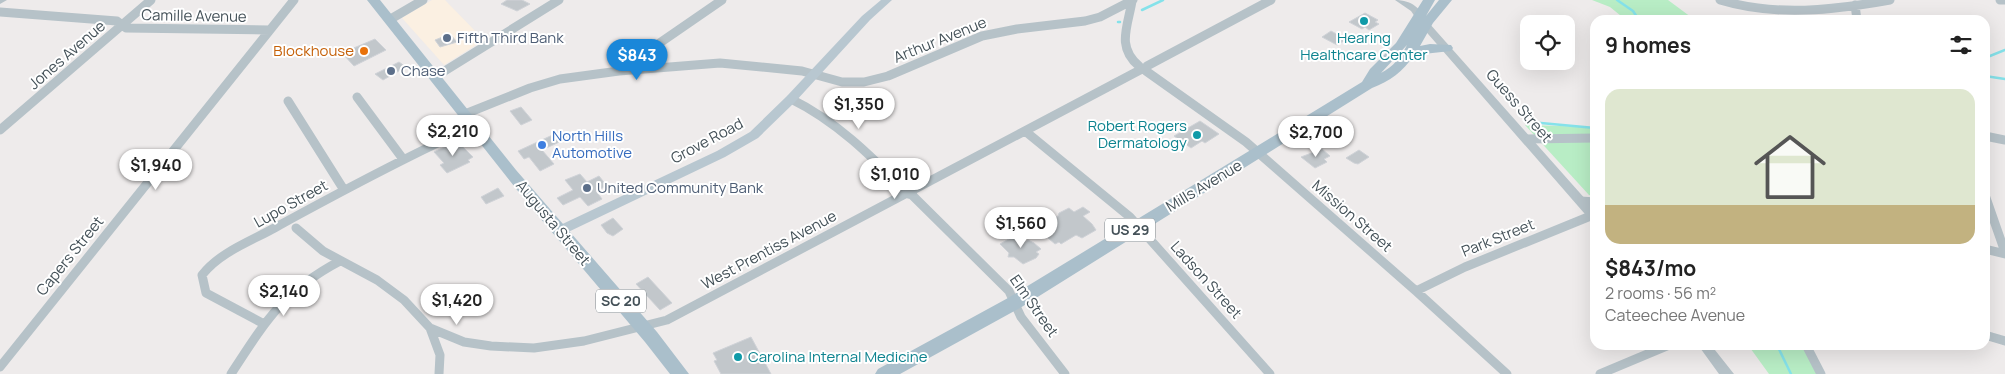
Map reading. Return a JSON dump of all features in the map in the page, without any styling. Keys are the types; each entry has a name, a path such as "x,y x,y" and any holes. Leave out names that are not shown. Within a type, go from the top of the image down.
{"main road":[{"name":"Augusta Street","path":"373,0 559,232 644,327 680,374"},
{"name":"Grove Road","path":"559,232 734,148 754,135 792,100 866,18 887,0"},
{"name":"Mills Avenue","path":"884,374 1014,303 1367,85 1384,79 1411,52 1430,0"},
{"name":"Mills Avenue","path":"1367,85 1375,72 1422,20 1446,0"},
{"path":"1411,52 1430,48 1446,48"}],"street":[{"name":"Jones Avenue","path":"0,130 151,0"},
{"name":"Capers Street","path":"0,367 294,0"},
{"path":"389,20 423,0"},
{"path":"435,76 559,0"},
{"path":"619,71 722,0"},
{"name":"West Prentiss Avenue","path":"430,328 464,342 518,348 584,341 667,320 1272,0"},
{"name":"Guess Street","path":"1400,0 1412,7 1590,212"},
{"path":"1720,0 1739,7 1767,9 1823,9 1890,0"},
{"path":"2000,0 2005,0"},
{"name":"Arthur Avenue","path":"465,114 544,83 574,76 619,71 720,63 802,71 851,82 877,80 982,36 1017,28 1085,21 1100,17 1132,1"},
{"name":"Mission Street","path":"1132,1 1124,44 1128,57 1235,133 1416,291 1507,374"},
{"path":"1855,5 1856,15"},
{"name":"Camille Avenue","path":"0,12 118,21 130,28 178,31 270,30"},
{"path":"357,97 403,159"},
{"name":"Elm Street","path":"792,100 804,105 834,124 909,192 1009,291 1021,317 1064,374"},
{"path":"288,101 344,190"},
{"name":"Lupo Street","path":"264,324 206,292 202,275 206,269 237,249 344,190 403,159 474,126"},
{"name":"Ladson Street","path":"1025,131 1130,218 1270,374"},
{"path":"1990,137 2005,140"},
{"path":"1527,139 1590,138"},
{"path":"1580,201 1590,202"},
{"path":"1990,210 2005,253"},
{"name":"Park Street","path":"1416,291 1465,267 1590,218"},
{"path":"296,228 308,240 340,261 377,280 404,300 430,328 440,355 439,374"},
{"path":"1990,250 2005,253"},
{"path":"230,374 288,293 314,275 340,261"},
{"path":"1990,336 2005,341"},
{"path":"1600,374 1656,350"},
{"path":"1708,350 1727,374"},
{"path":"1809,350 1821,374"}],"shaded area":[{"path":"432,0 445,0 484,40 444,65 402,18"}],"green space":[{"path":"1592,0 1668,0 1688,15 1620,15 1610,7"},
{"path":"1525,125 1590,127 1589,195"},
{"path":"1752,350 1810,350 1825,374 1769,374"}],"building":[{"path":"507,0 522,0 530,4 517,11 501,4"},
{"name":"Hearing Healthcare Center","path":"1365,13 1378,20 1375,22 1379,24 1369,30 1365,27 1362,29 1349,22"},
{"path":"1331,31 1342,37 1339,38 1344,41 1337,45 1322,37"},
{"name":"Fifth Third Bank","path":"450,34 457,42 440,47 435,40"},
{"name":"Blockhouse","path":"375,39 386,50 354,66 342,53"},
{"name":"Chase","path":"399,62 406,67 383,80 375,74"},
{"path":"521,107 532,120 521,125 510,111"},
{"name":"Robert Rogers Dermatology","path":"1200,121 1219,134 1205,143 1202,141 1191,148 1174,136"},
{"name":"North Hills Automotive","path":"559,132 566,139 542,150 554,164 540,171 529,157 524,159 518,151"},
{"path":"457,141 473,157 468,160 470,162 447,173 440,165 444,163 434,152"},
{"path":"1322,149 1330,156 1324,159 1327,162 1315,168 1301,157"},
{"path":"1359,150 1369,157 1358,164 1346,158"},
{"name":"United Community Bank","path":"580,174 587,182 599,176 607,186 596,191 602,199 588,206 580,197 563,205 557,198 573,190 565,180"},
{"path":"498,188 504,196 486,204 481,197"},
{"path":"1083,207 1090,212 1083,216 1096,230 1082,238 1076,235 1061,244 1059,242 1055,244 1041,232 1052,225 1048,222 1058,216 1059,213 1069,208 1074,212"},
{"path":"613,218 623,229 613,236 607,233 601,225"},
{"path":"1016,235 1025,242 1028,240 1034,243 1041,249 1036,252 1039,254 1036,258 1023,264 1014,257 1008,257 1009,253 1000,244"},
{"path":"648,277 672,303 660,310 636,284"},
{"name":"Carolina Internal Medicine","path":"751,337 771,374 721,374 714,361 717,360 713,353"}],"waterway":[{"path":"1142,10 1163,0"},
{"path":"1617,0 1636,15"},
{"path":"1990,56 2005,50"},
{"path":"1990,77 2005,79"},
{"path":"1530,122 1590,128"},
{"path":"1779,350 1791,374"}],"place":[{"name":"Hearing Healthcare Center","path":"1364,21"},
{"name":"Fifth Third Bank","path":"447,38"},
{"name":"Blockhouse","path":"364,51"},
{"name":"Chase","path":"391,71"},
{"name":"Robert Rogers Dermatology","path":"1197,135"},
{"name":"North Hills Automotive","path":"542,145"},
{"name":"United Community Bank","path":"587,188"},
{"name":"Carolina Internal Medicine","path":"738,357"}]}
